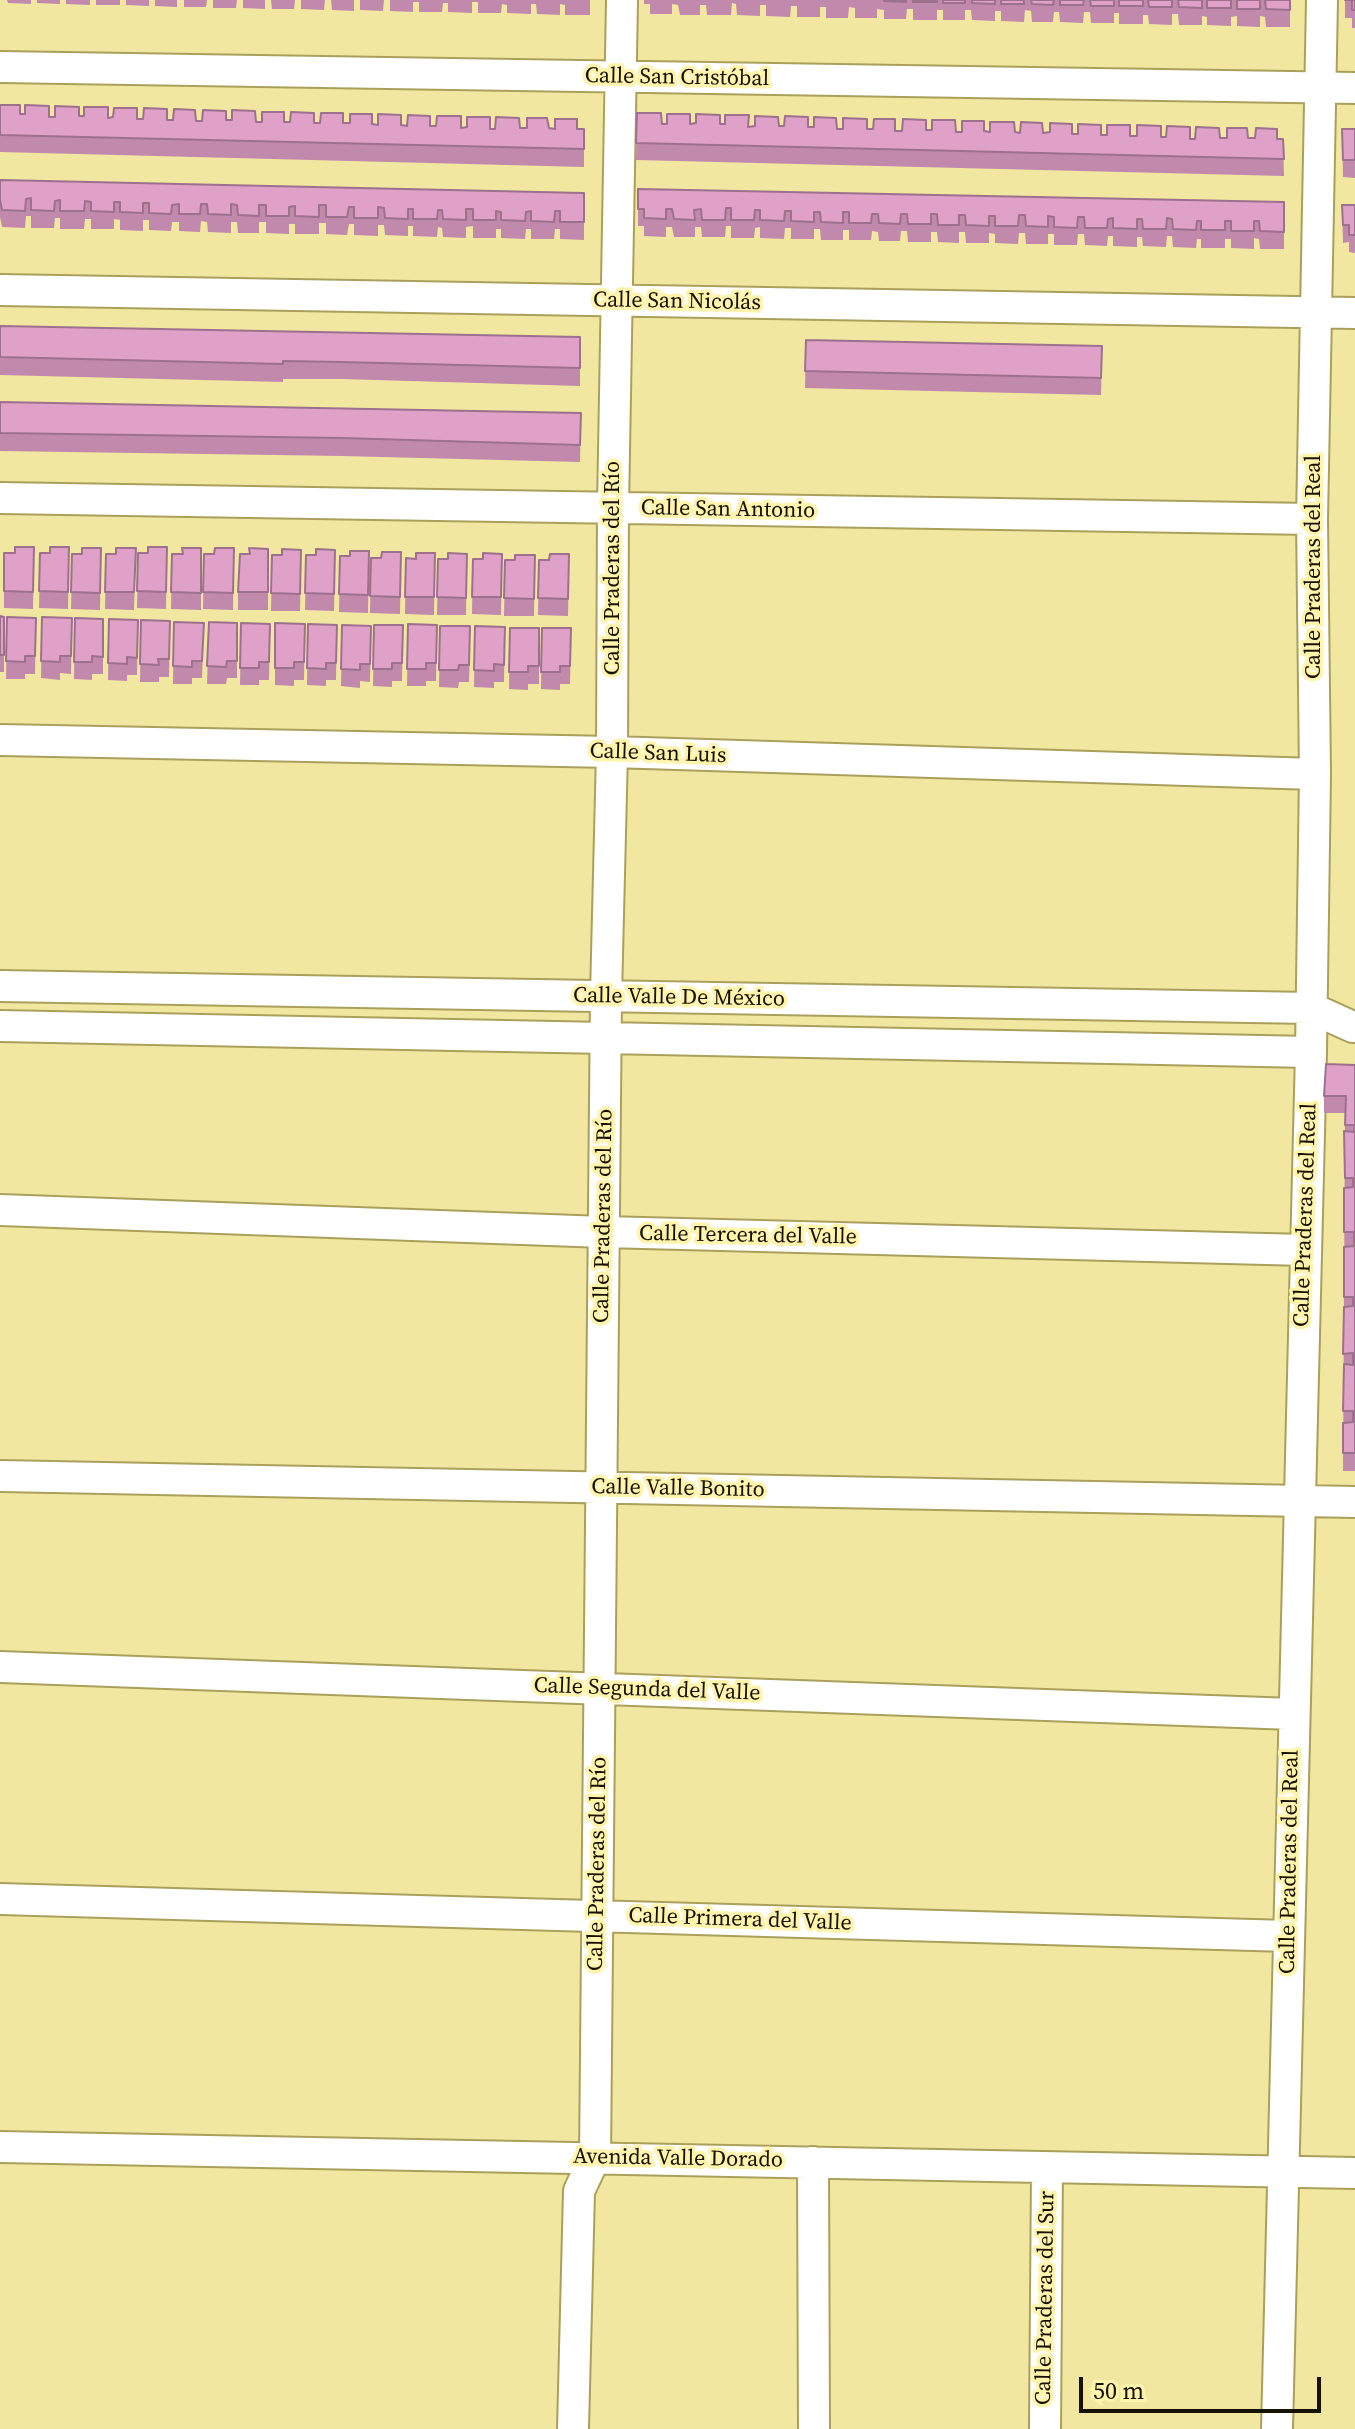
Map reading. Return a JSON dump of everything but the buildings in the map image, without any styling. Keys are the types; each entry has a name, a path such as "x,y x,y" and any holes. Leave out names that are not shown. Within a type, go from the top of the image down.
{"street":[{"name":"Calle Praderas del Río","path":"573,2429 579,2191 595,2157 606,996 622,0"},
{"name":"Calle Praderas del Real","path":"1277,2429 1311,1052 1315,774 1312,519 1322,0"},
{"name":"Calle San Cristóbal","path":"0,67 1355,88"},
{"name":"Calle San Nicolás","path":"0,290 1355,313"},
{"name":"Calle San Antonio","path":"0,498 1312,519"},
{"name":"Calle San Luis","path":"0,740 612,752 1315,774"},
{"name":"Calle Valle De México","path":"0,986 1311,1008 1354,1027"},
{"name":"Calle Valle De México","path":"0,1026 1311,1052"},
{"path":"1311,1052 1354,1027"},
{"name":"Calle Tercera del Valle","path":"0,1210 604,1232 1305,1250"},
{"name":"Calle Valle Bonito","path":"0,1476 1355,1502"},
{"name":"Calle Segunda del Valle","path":"0,1667 1293,1714"},
{"name":"Calle Primera del Valle","path":"0,1899 1288,1936"},
{"name":"Avenida Valle Dorado","path":"0,2147 1355,2173"},
{"path":"813,2162 814,2429"},
{"name":"Calle Praderas del Sur","path":"1045,2429 1047,2168"}]}
